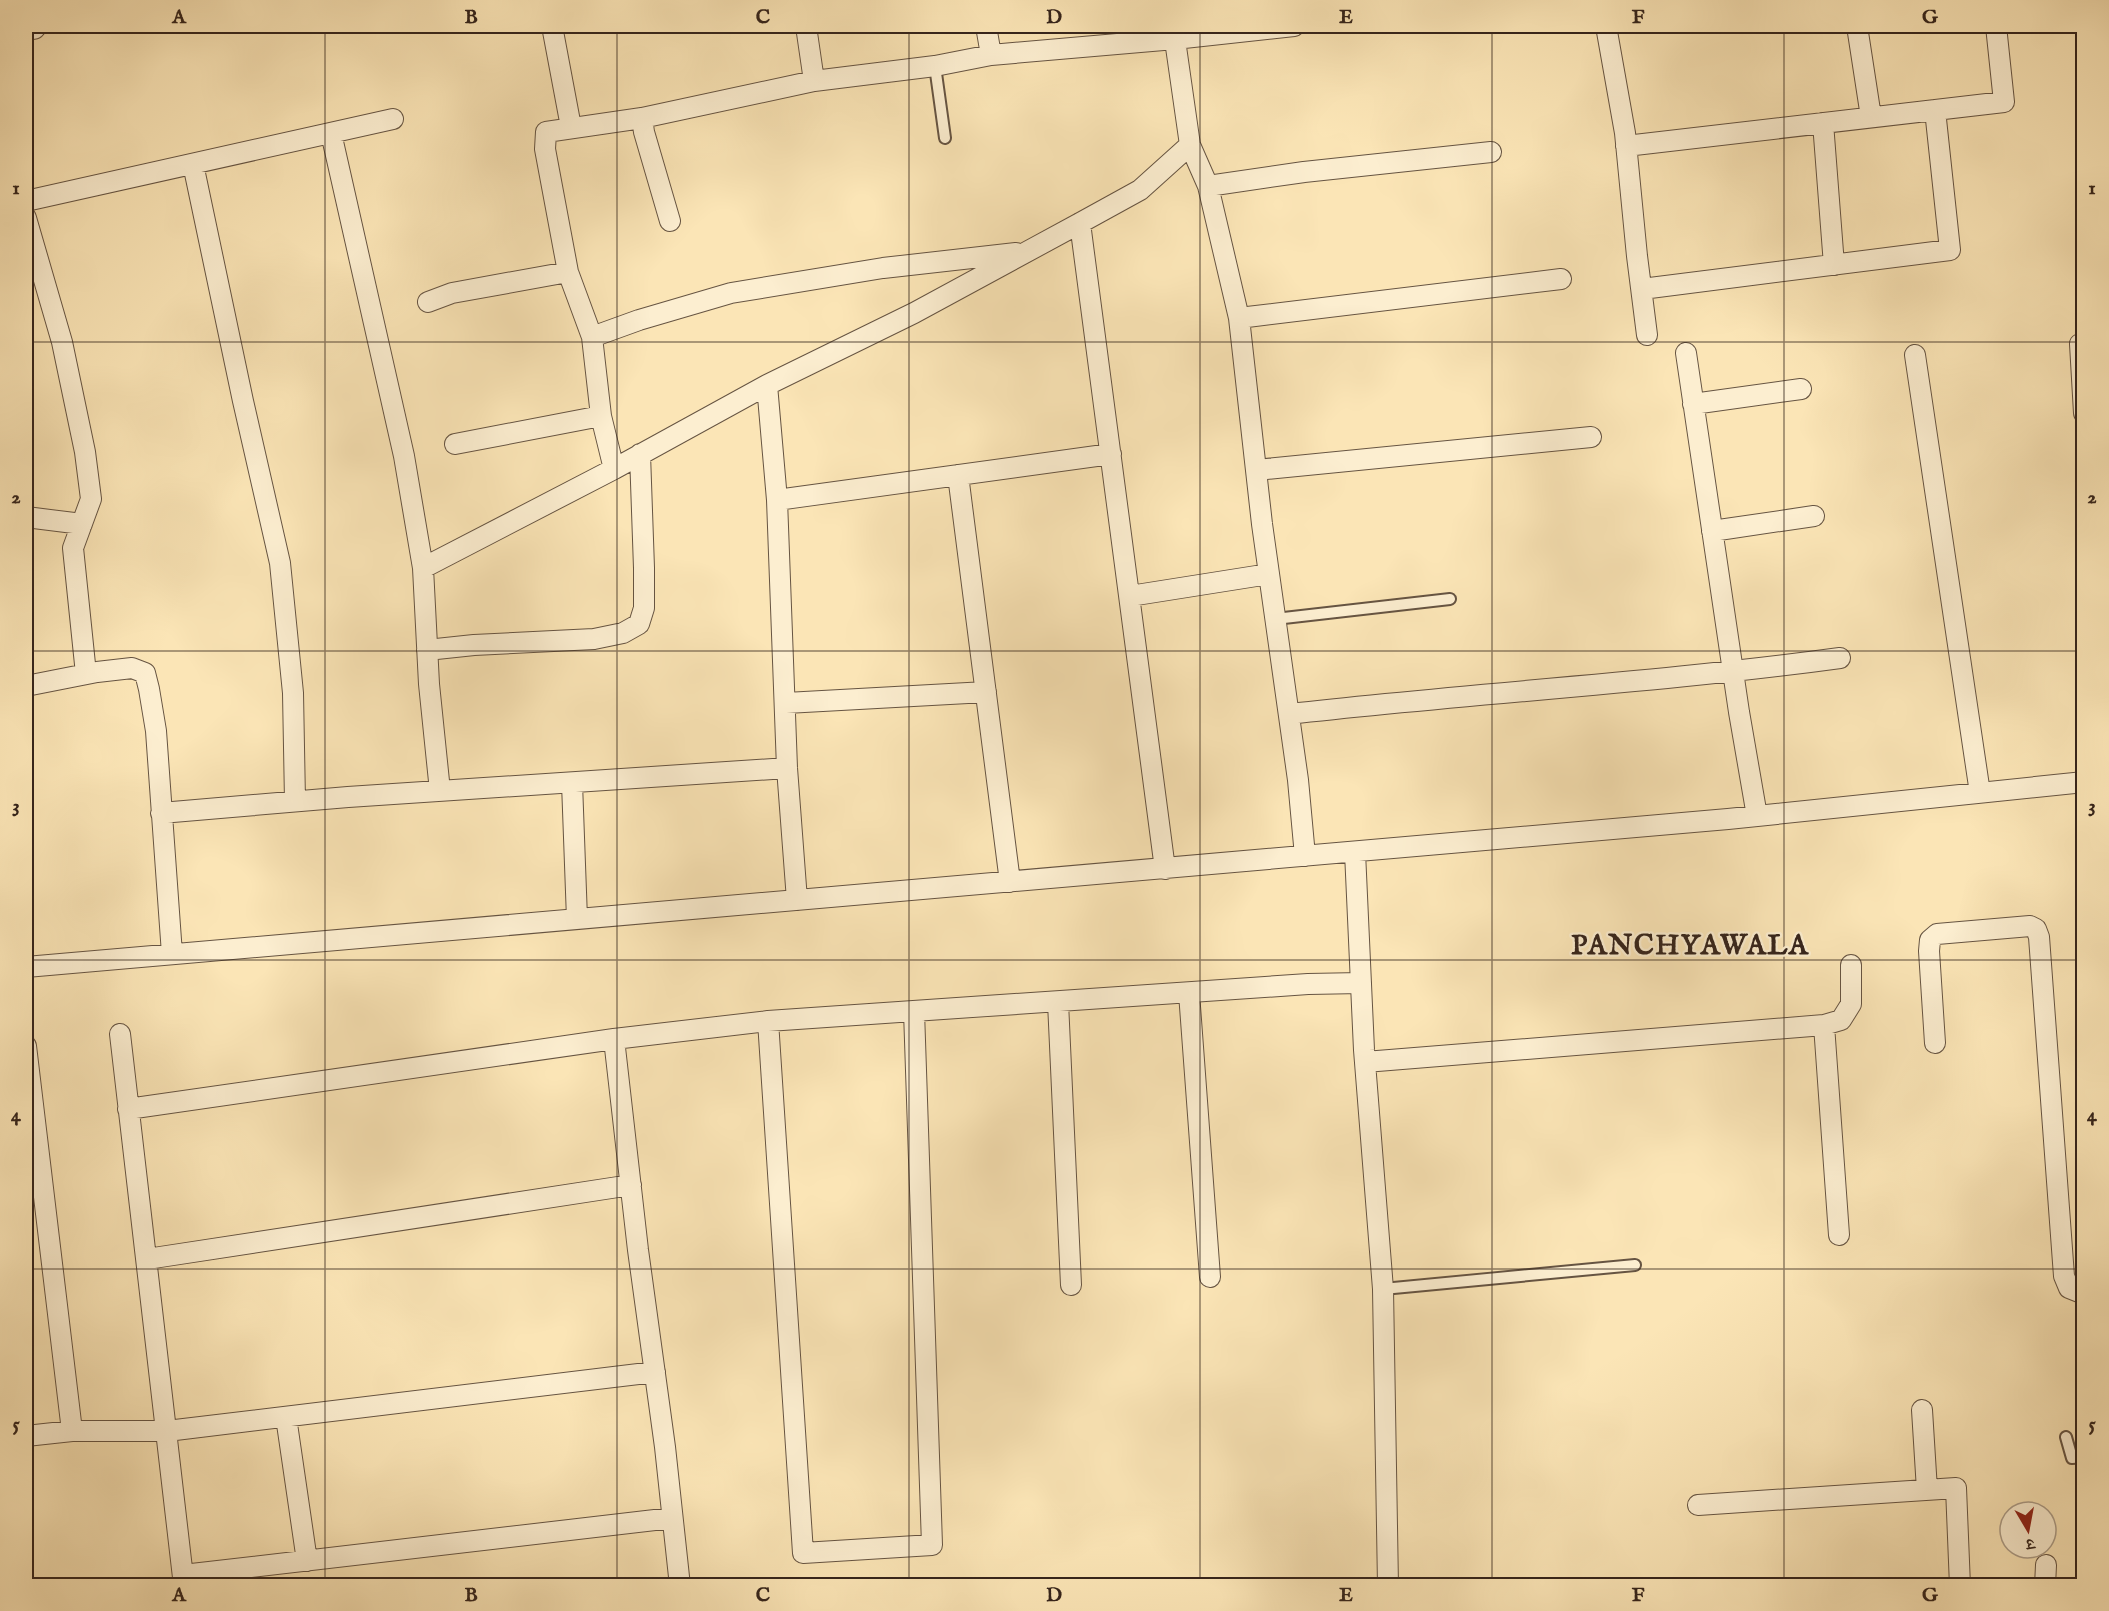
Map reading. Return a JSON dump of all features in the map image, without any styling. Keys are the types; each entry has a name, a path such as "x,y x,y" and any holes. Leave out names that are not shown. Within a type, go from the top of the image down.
{"street":[{"path":"26,27 33,26"},
{"path":"552,26 571,127"},
{"path":"806,26 814,81"},
{"path":"986,26 990,56"},
{"path":"615,469 601,416 592,337 568,272 545,148 546,132 642,118 814,81 934,66 990,56 1174,32 1294,26"},
{"path":"1606,26 1626,146 1647,335"},
{"path":"1857,26 1871,117"},
{"path":"1626,146 2004,102 1996,26"},
{"path":"1174,32 1190,145 1208,186 1239,318 1305,856"},
{"path":"1641,289 1950,250 1935,110"},
{"path":"642,118 670,221"},
{"path":"26,201 393,119"},
{"path":"1822,123 1834,265"},
{"path":"331,133 404,456 423,568 429,684 440,792"},
{"path":"423,568 615,469 767,385 914,313 1140,190 1190,145"},
{"path":"1208,186 1304,172 1491,152"},
{"path":"193,164 280,563 293,693 295,801"},
{"path":"26,218 62,342 85,452 91,499 73,548 86,674"},
{"path":"1080,223 1165,868"},
{"path":"592,337 639,320 731,293 883,268 1027,252"},
{"path":"428,302 452,293 568,272"},
{"path":"1239,318 1561,279"},
{"path":"2084,342 2080,344 2080,355 2084,413"},
{"path":"1686,353 1756,816"},
{"path":"1915,355 1980,793"},
{"path":"767,385 777,500 787,768 797,900"},
{"path":"1693,404 1802,389"},
{"path":"454,444 601,416"},
{"path":"1256,470 1591,437"},
{"path":"427,650 474,645 594,639 623,633 639,624 644,608 645,568 640,454"},
{"path":"777,500 1111,454"},
{"path":"958,475 1010,882"},
{"path":"1712,531 1814,516"},
{"path":"26,517 82,524"},
{"path":"1130,596 1269,574"},
{"path":"1289,714 1403,701 1733,672 1840,658"},
{"path":"26,687 86,674 132,668 145,674 156,731 172,954"},
{"path":"786,703 986,692"},
{"path":"161,813 295,801 787,768"},
{"path":"26,967 1756,816 2084,782"},
{"path":"572,783 577,919"},
{"path":"1355,852 1365,1062 1383,1288 1388,1586"},
{"path":"1935,1042 1930,940 1937,934 2030,926 2036,929 2039,937 2064,1276 2069,1288 2084,1294"},
{"path":"1365,1062 1824,1025 1841,1020 1851,1004 1851,965"},
{"path":"129,1109 614,1039 768,1021 1308,984 1361,983"},
{"path":"1189,993 1210,1276"},
{"path":"1058,1002 1071,1285"},
{"path":"768,1021 803,1553 932,1545 914,1011"},
{"path":"1824,1025 1839,1235"},
{"path":"120,1034 184,1580 307,1561 672,1518"},
{"path":"614,1039 638,1250 656,1372 680,1586"},
{"path":"26,1046 72,1431"},
{"path":"147,1260 631,1185"},
{"path":"26,1436 72,1431 167,1431 656,1372"},
{"path":"1922,1410 1927,1490"},
{"path":"286,1417 307,1561"},
{"path":"1698,1505 1956,1488 1960,1586"},
{"path":"2045,1586 2046,1565"}],"lane":[{"path":"934,66 945,138"},
{"path":"1275,619 1450,599"},
{"path":"1383,1288 1635,1265"},
{"path":"2066,1437 2072,1458 2084,1457"}],"district":[{"name":"PANCHYAWALA","path":"1690,944"}]}
